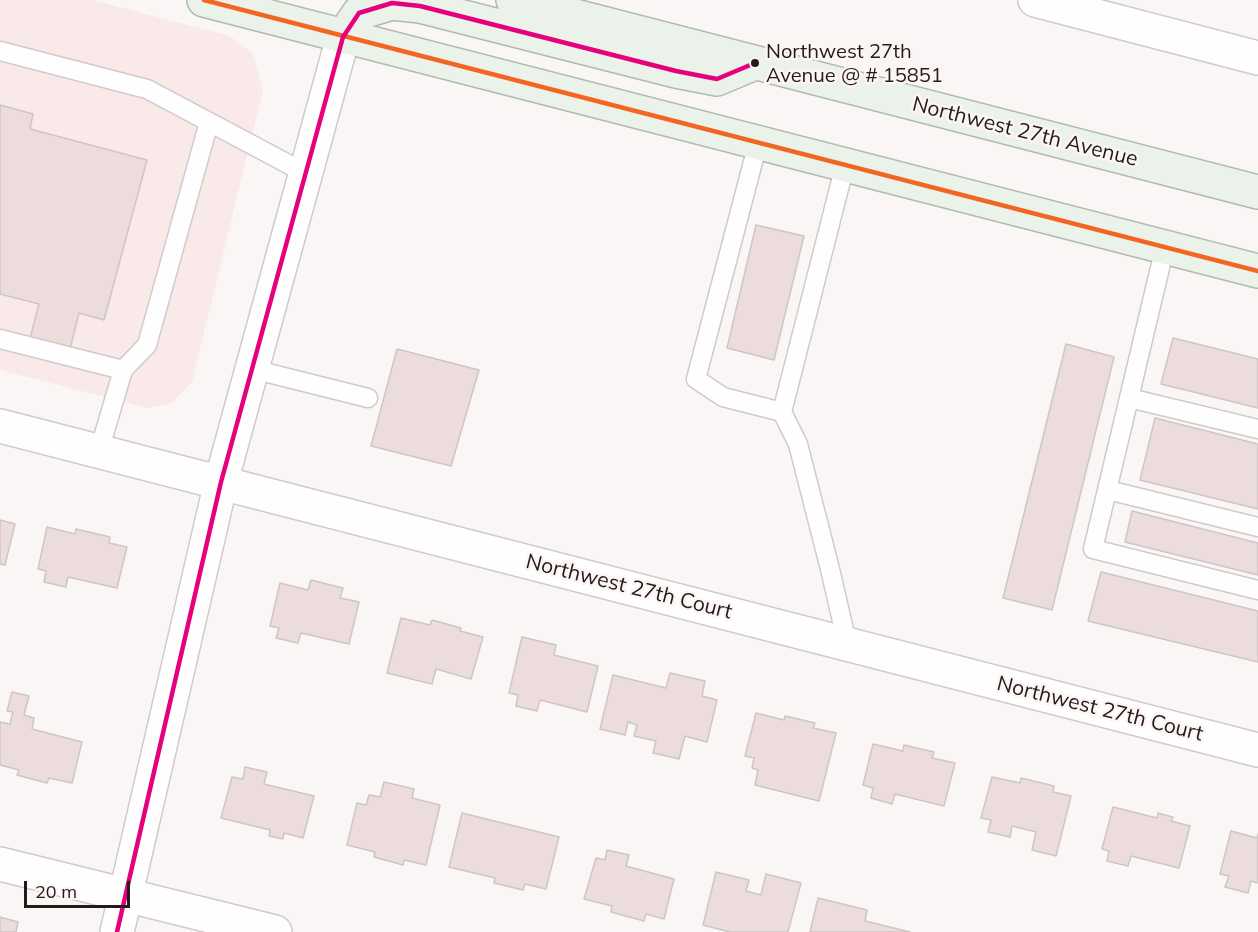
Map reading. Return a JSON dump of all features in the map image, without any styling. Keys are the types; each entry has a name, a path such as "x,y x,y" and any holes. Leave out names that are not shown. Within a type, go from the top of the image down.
{"main road":[{"path":"204,0 1258,271"},
{"name":"Northwest 27th Avenue","path":"513,0 1258,192"},
{"path":"343,37 359,13 392,3 420,6 676,71 717,79 755,63"}],"street":[{"path":"1035,0 1258,58"},
{"path":"117,932 221,482 343,37"},
{"name":"Northwest 27th Court","path":"0,426 1258,750"},
{"path":"0,864 275,932"}],"lane":[{"path":"0,51 147,89 305,173"},
{"path":"99,451 123,370 147,345 209,122"},
{"path":"758,143 696,379 723,397 782,412"},
{"path":"845,165 782,412 798,444 847,644"},
{"path":"1165,247 1093,549 1258,590"},
{"path":"0,339 123,370"},
{"path":"252,369 368,398"},
{"path":"1129,398 1258,429"},
{"path":"1108,490 1258,527"}],"shaded area":[{"path":"0,0 92,0 230,36 253,54 263,90 192,382 172,403 148,408 0,370"}],"building":[{"path":"0,105 33,114 30,129 147,160 104,320 79,313 69,353 29,342 39,304 0,294"},
{"path":"756,225 804,236 774,360 727,348"},
{"path":"1173,338 1258,359 1258,408 1161,384"},
{"path":"1066,344 1114,357 1052,610 1003,598"},
{"path":"397,349 479,370 451,466 371,446"},
{"path":"1155,418 1258,444 1258,509 1140,480"},
{"path":"1132,511 1258,543 1258,575 1125,542"},
{"path":"0,520 15,524 5,565 0,564"},
{"path":"47,527 75,534 76,529 110,537 109,543 127,547 117,588 68,577 66,587 44,582 46,571 38,569"},
{"path":"1101,572 1258,611 1258,662 1088,621"},
{"path":"311,580 343,588 340,598 359,602 349,644 301,633 298,643 276,638 279,628 270,626 280,583 308,590"},
{"path":"401,618 430,625 432,620 483,637 471,679 436,669 432,684 387,673"},
{"path":"522,637 556,645 554,655 598,666 587,712 540,700 537,711 516,706 518,695 509,693"},
{"path":"670,673 705,681 702,696 717,700 707,742 685,736 679,759 653,753 656,741 634,736 637,725 628,722 625,735 600,729 613,675 666,688"},
{"path":"12,692 29,696 24,715 34,718 32,729 82,742 72,783 49,778 47,783 17,775 19,770 0,765 0,722 10,724 13,712 7,711"},
{"path":"756,713 784,720 785,716 815,723 813,728 836,733 819,801 755,785 758,770 752,768 754,758 745,756"},
{"path":"873,744 903,751 904,745 934,752 932,758 955,763 944,806 895,794 892,804 871,798 873,788 863,785"},
{"path":"245,767 267,772 264,784 314,796 303,838 284,833 283,839 269,836 270,830 221,818 232,777 243,779"},
{"path":"992,777 1020,783 1021,778 1054,786 1053,792 1071,796 1056,856 1032,850 1036,832 1012,826 1010,837 988,832 991,820 981,818"},
{"path":"384,782 414,789 412,798 440,805 426,865 404,860 403,865 374,857 375,852 347,845 357,803 366,805 369,795 380,797"},
{"path":"1113,807 1157,818 1158,813 1173,817 1171,821 1190,826 1179,868 1131,856 1128,866 1107,861 1109,851 1102,849"},
{"path":"462,813 559,837 546,889 525,884 523,890 494,883 495,878 449,867"},
{"path":"1231,831 1257,838 1258,834 1258,883 1251,881 1248,893 1225,887 1229,876 1220,874"},
{"path":"607,850 629,855 626,866 674,879 664,919 646,914 644,921 611,912 612,906 584,899 596,858 605,860"},
{"path":"716,872 749,880 746,891 761,895 766,874 801,883 788,932 730,932 703,925"},
{"path":"818,898 867,910 865,921 910,932 810,932"},
{"path":"0,917 18,922 16,932 0,932"}],"transit line":[{"path":"204,0 1258,271"},
{"path":"117,932 221,482 343,37 359,13 392,3 420,6 676,71 717,79 755,63"}],"place":[{"name":"Northwest 27th Avenue @ # 15851","path":"755,63"}]}
